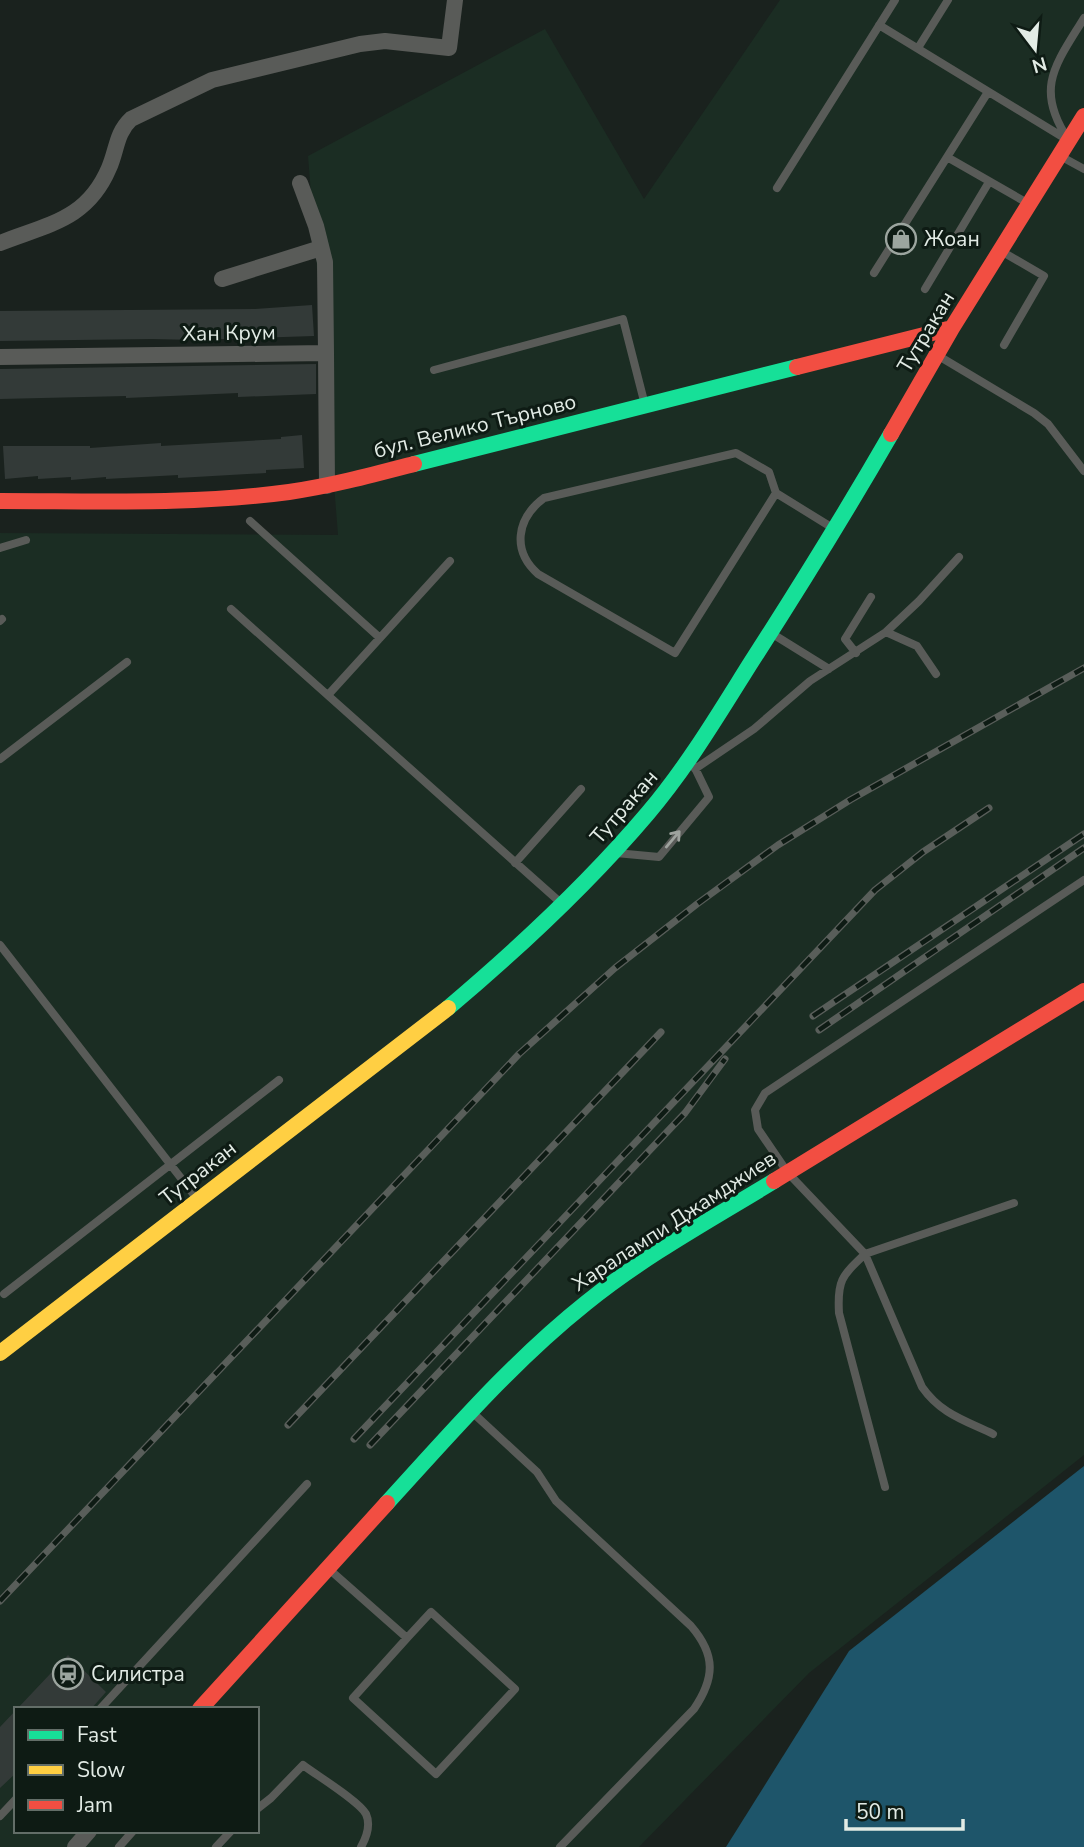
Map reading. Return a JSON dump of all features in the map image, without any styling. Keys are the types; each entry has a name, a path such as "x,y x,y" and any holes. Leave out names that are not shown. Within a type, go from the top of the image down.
{"street":[{"path":"0,243 66,218 85,205 101,186 111,165 121,128 131,119 212,80 360,44 385,41 449,48 455,0"},
{"name":"Тутракан","path":"0,1353 433,1021 512,954 613,853 693,764 836,530 952,328 1084,116"},
{"path":"300,183 325,262 327,486"},
{"path":"222,279 321,248"},
{"name":"бул. Велико Търново","path":"0,500 232,499 281,495 327,486 952,328"},
{"name":"Хан Крум","path":"0,357 326,353"},
{"name":"Харалампи Джамджиев","path":"203,1707 470,1411 539,1341 598,1291 1084,991"},
{"path":"75,1847 87,1833"}],"lane":[{"path":"777,188 895,0"},
{"path":"918,48 948,0"},
{"path":"1069,141 1055,119 1050,102 1052,80 1057,62 1084,18"},
{"path":"879,24 1069,141"},
{"path":"873,273 988,92"},
{"path":"1060,156 1084,169"},
{"path":"947,157 1030,204"},
{"path":"925,289 989,182"},
{"path":"1001,250 1044,276 1004,345"},
{"path":"434,370 623,320 645,405"},
{"path":"936,355 1034,413 1048,424 1084,471"},
{"path":"776,493 674,653 538,574 527,564 522,550 521,532 526,518 532,507 544,498 737,453 769,472 776,493 836,530"},
{"path":"250,522 380,638"},
{"path":"0,548 26,540"},
{"path":"613,853 659,857 709,797 693,764 734,744 790,696 886,632 959,557"},
{"path":"328,695 450,561"},
{"path":"856,653 845,639 871,597"},
{"path":"231,609 561,904"},
{"path":"886,632 917,646 936,674"},
{"path":"771,633 829,669"},
{"path":"0,759 127,662"},
{"path":"515,863 581,789"},
{"path":"993,1434 944,1412 932,1402 922,1387 864,1254 788,1173 758,1129 755,1110 765,1093 1084,880"},
{"path":"0,946 198,1200"},
{"path":"4,1294 279,1080"},
{"path":"885,1487 839,1313 838,1294 843,1275 864,1254 1014,1203"},
{"path":"470,1411 537,1472 556,1501 691,1626 703,1639 709,1657 711,1676 694,1709 560,1847"},
{"path":"102,1707 307,1484"},
{"path":"328,1568 407,1638"},
{"path":"431,1612 515,1689 436,1774 353,1698 407,1638 431,1612"},
{"path":"259,1807 303,1765 366,1814 367,1834 361,1847"},
{"path":"0,1816 14,1801"},
{"path":"119,1847 131,1833"},
{"path":"216,1847 229,1833"}],"shaded area":[{"path":"780,0 1084,0 1084,1455 809,1673 639,1847 0,1847 0,533 338,535 308,156 545,29 644,199"}],"water":[{"path":"1084,1466 1084,1847 726,1847 849,1651"}],"building":[{"path":"312,305 314,336 196,340 0,341 0,311 255,309"},
{"path":"316,364 316,394 238,397 238,393 126,398 0,399 0,369"},
{"path":"302,435 304,468 178,478 178,475 71,480 71,477 38,479 38,476 5,479 3,446 90,448 161,443 161,446 281,439"},
{"name":"Силистра","path":"68,1655 106,1692 93,1707 19,1707"},
{"path":"14,1712 14,1775 0,1788 0,1727"}],"railway":[{"path":"0,1601 519,1054 615,968 778,845 850,800 1084,668"},
{"path":"354,1439 875,890 923,852 989,808"},
{"path":"813,1016 1084,834"},
{"path":"819,1030 1084,848"},
{"path":"288,1425 661,1032"},
{"path":"370,1445 685,1113 725,1059"}],"traffic: fast":[{"path":"414,464 797,367"},
{"path":"448,1008 527,939 577,890 662,795 726,702 891,434"},
{"path":"387,1503 507,1374 586,1303 654,1254 774,1181"}],"traffic: slow":[{"path":"0,1353 448,1008"}],"traffic: jam":[{"path":"891,434 952,328 1084,116"},
{"path":"797,367 952,328"},
{"path":"0,501 144,501 253,496 320,487 414,464"},
{"path":"774,1181 1084,991"},
{"path":"202,1707 387,1503"}],"place":[{"name":"Жоан","path":"901,239"},
{"name":"Силистра","path":"68,1674"}]}
